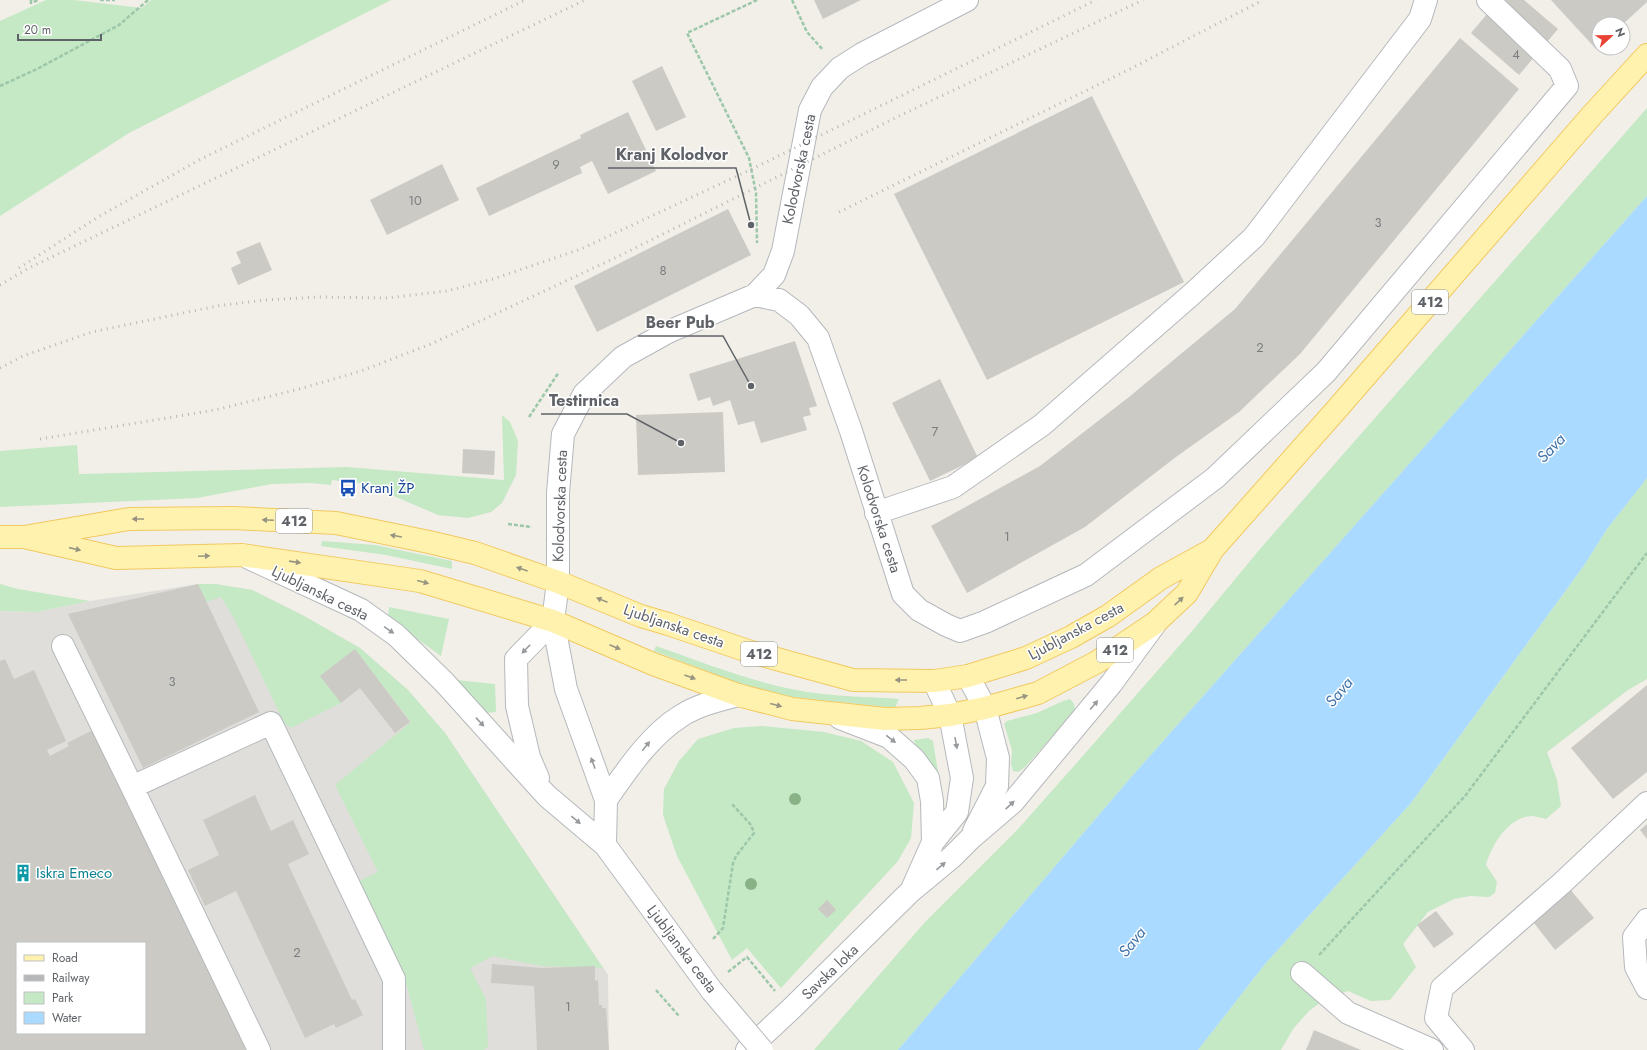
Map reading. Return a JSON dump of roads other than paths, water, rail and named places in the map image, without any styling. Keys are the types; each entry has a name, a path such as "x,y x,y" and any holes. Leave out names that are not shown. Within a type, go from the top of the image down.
{"main road":[{"name":"412","path":"242,555 420,581 553,620 653,664 738,695 792,709 885,719 950,715 985,708 1038,693 1097,662 1155,623 1187,593 1213,549 1332,415 1592,115 1647,55"},
{"name":"Ljubljanska cesta","path":"0,537 24,537 129,519 233,518 336,523 475,553 558,582 641,616 751,652 853,680 934,680 968,676 1026,658 1071,637 1108,616 1161,578 1213,549"},
{"name":"Ljubljanska cesta","path":"24,537 116,558 242,555"}],"street":[{"name":"Kolodvorska cesta","path":"558,582 558,493 563,434 584,394 623,357 668,332 755,295 774,275 783,251 810,110 822,87 840,68 862,54 967,0"},
{"path":"876,513 953,487 1042,425 1191,295 1254,237 1420,19 1426,0"},
{"name":"Kolodvorska cesta","path":"755,295 779,300 799,315 818,338 851,431 903,594 919,610 960,631 985,622 1086,575 1214,478 1326,372 1567,86 1560,69 1488,0"},
{"name":"Ljubljanska cesta","path":"242,555 360,610 396,635 449,687 547,796 605,845 710,988 762,1050"},
{"path":"558,582 553,620 566,689 606,800 605,845"},
{"name":"Ljubljanska cesta","path":"547,796 528,757 517,706 516,659 553,620"},
{"path":"970,839 1013,802 1111,684 1155,623"},
{"path":"63,646 258,1050"},
{"path":"968,676 985,708 998,758 996,786 970,839"},
{"path":"911,891 933,842 957,812 962,778 950,715 934,680"},
{"path":"606,800 627,770 651,741 681,716 712,702 738,695"},
{"path":"829,714 889,736 914,759 928,778 932,801 933,842"},
{"path":"132,787 271,723 394,979 394,1050"},
{"path":"1463,1050 1436,1018 1442,988 1562,883 1647,804"},
{"name":"Savska loka","path":"747,1050 790,1010 911,891 952,857 970,839"},
{"path":"1647,920 1634,937 1636,966 1647,988"},
{"path":"1302,973 1348,1013 1432,1050"}],"water":[{"name":"Sava","path":"1647,196 1647,478 1607,529 1585,564 1411,803 1265,964 1198,1050 898,1050 1133,775"}],"railway":[{"path":"19,268 98,217 201,159 525,0"},
{"path":"0,285 29,268 585,0"},
{"path":"0,368 23,356 92,332 217,306 265,300 319,297 387,298 447,291 493,279 581,249 752,169 1096,0"},
{"path":"40,439 215,410 303,388 361,371 431,344 617,257 895,118 1143,0"},
{"path":"839,212 1130,69 1263,0"}],"place":[{"name":"Kranj Kolodvor","path":"751,225"},
{"name":"Beer Pub","path":"751,386"},
{"name":"Testirnica","path":"681,443"},
{"name":"Kranj ŽP","path":"348,488"},
{"name":"Iskra Emeco","path":"23,873"}]}
